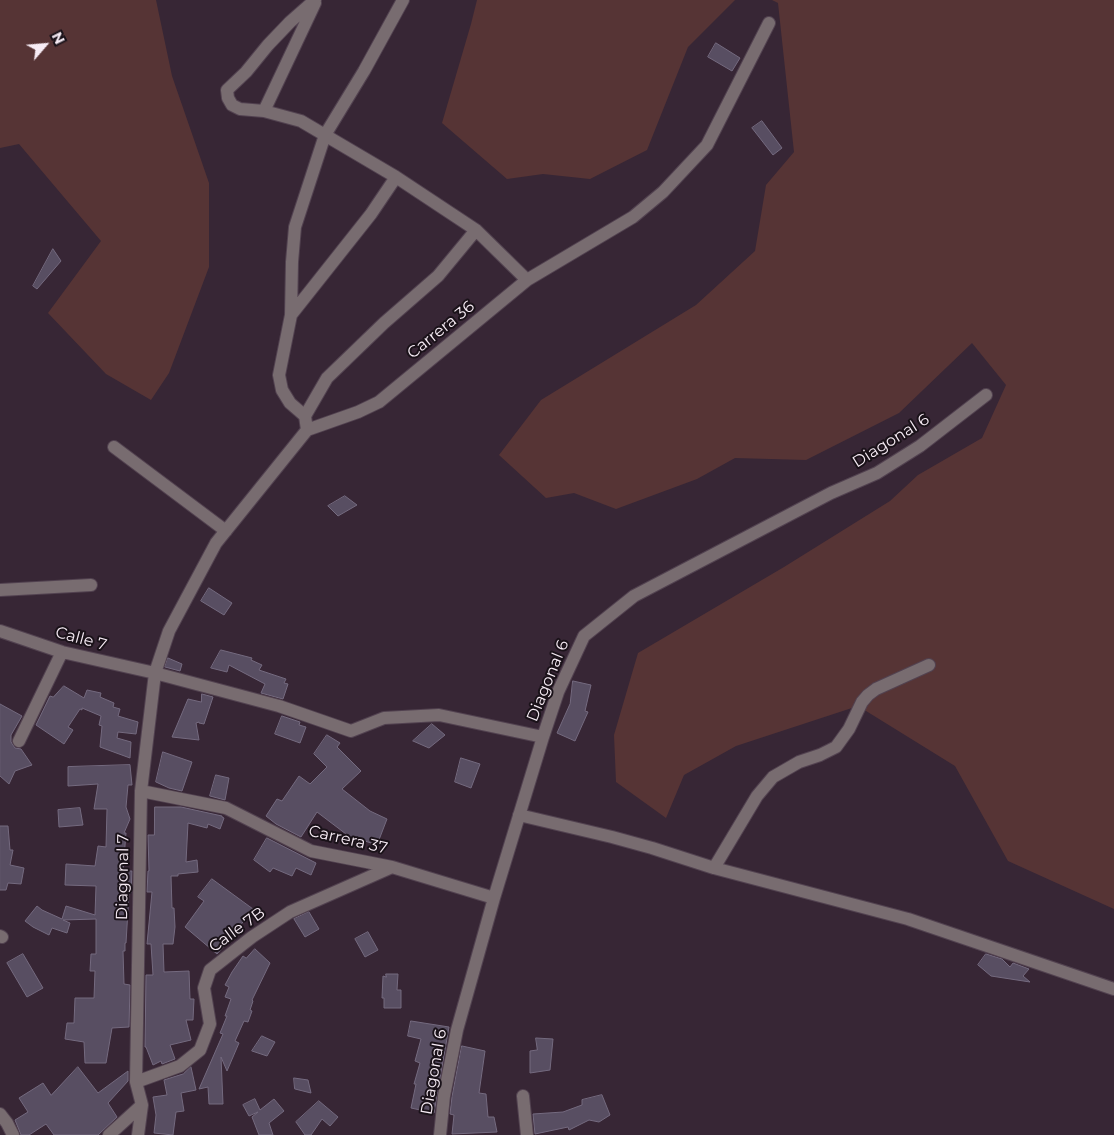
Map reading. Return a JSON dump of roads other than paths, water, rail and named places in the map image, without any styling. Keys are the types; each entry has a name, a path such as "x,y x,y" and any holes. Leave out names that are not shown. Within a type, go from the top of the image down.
{"street":[{"path":"264,111 316,0"},
{"path":"316,0 290,22 228,90 228,98 232,105 240,109 264,111 301,121 396,177 476,230 527,280"},
{"path":"305,416 290,403 282,390 279,375 290,315 295,227 325,135 364,71 403,0"},
{"name":"Carrera 36","path":"307,430 358,412 379,402 527,280 633,217 670,185 707,145 768,23"},
{"path":"290,315 371,214 396,177"},
{"path":"155,673 169,631 216,543 307,430 305,416 327,378 384,323 438,276 476,230"},
{"name":"Diagonal 6","path":"440,1135 444,1096 457,1030 494,898 542,737 558,692 584,636 634,596 831,493 876,473 920,446 986,395"},
{"path":"114,447 226,531"},
{"path":"0,590 91,585"},
{"name":"Calle 7","path":"0,630 62,652 155,673 279,706 351,730 384,718 438,715 542,737"},
{"path":"19,741 62,652"},
{"path":"714,868 757,796 773,777 799,762 836,747 849,729 862,702 868,695 876,689 929,665"},
{"name":"Diagonal 7","path":"136,1082 141,792 155,673"},
{"name":"Carrera 37","path":"141,792 226,808 311,851 392,867 494,898"},
{"path":"518,815 612,837 714,868 908,919 1114,989"},
{"name":"Calle 7B","path":"136,1082 180,1066 200,1050 210,1024 204,988 210,970 252,937 290,912 392,867"},
{"path":"136,1082 142,1105 138,1135"},
{"path":"523,1096 527,1135"},
{"path":"109,1135 142,1105"},
{"path":"0,1114 13,1135"}]}
